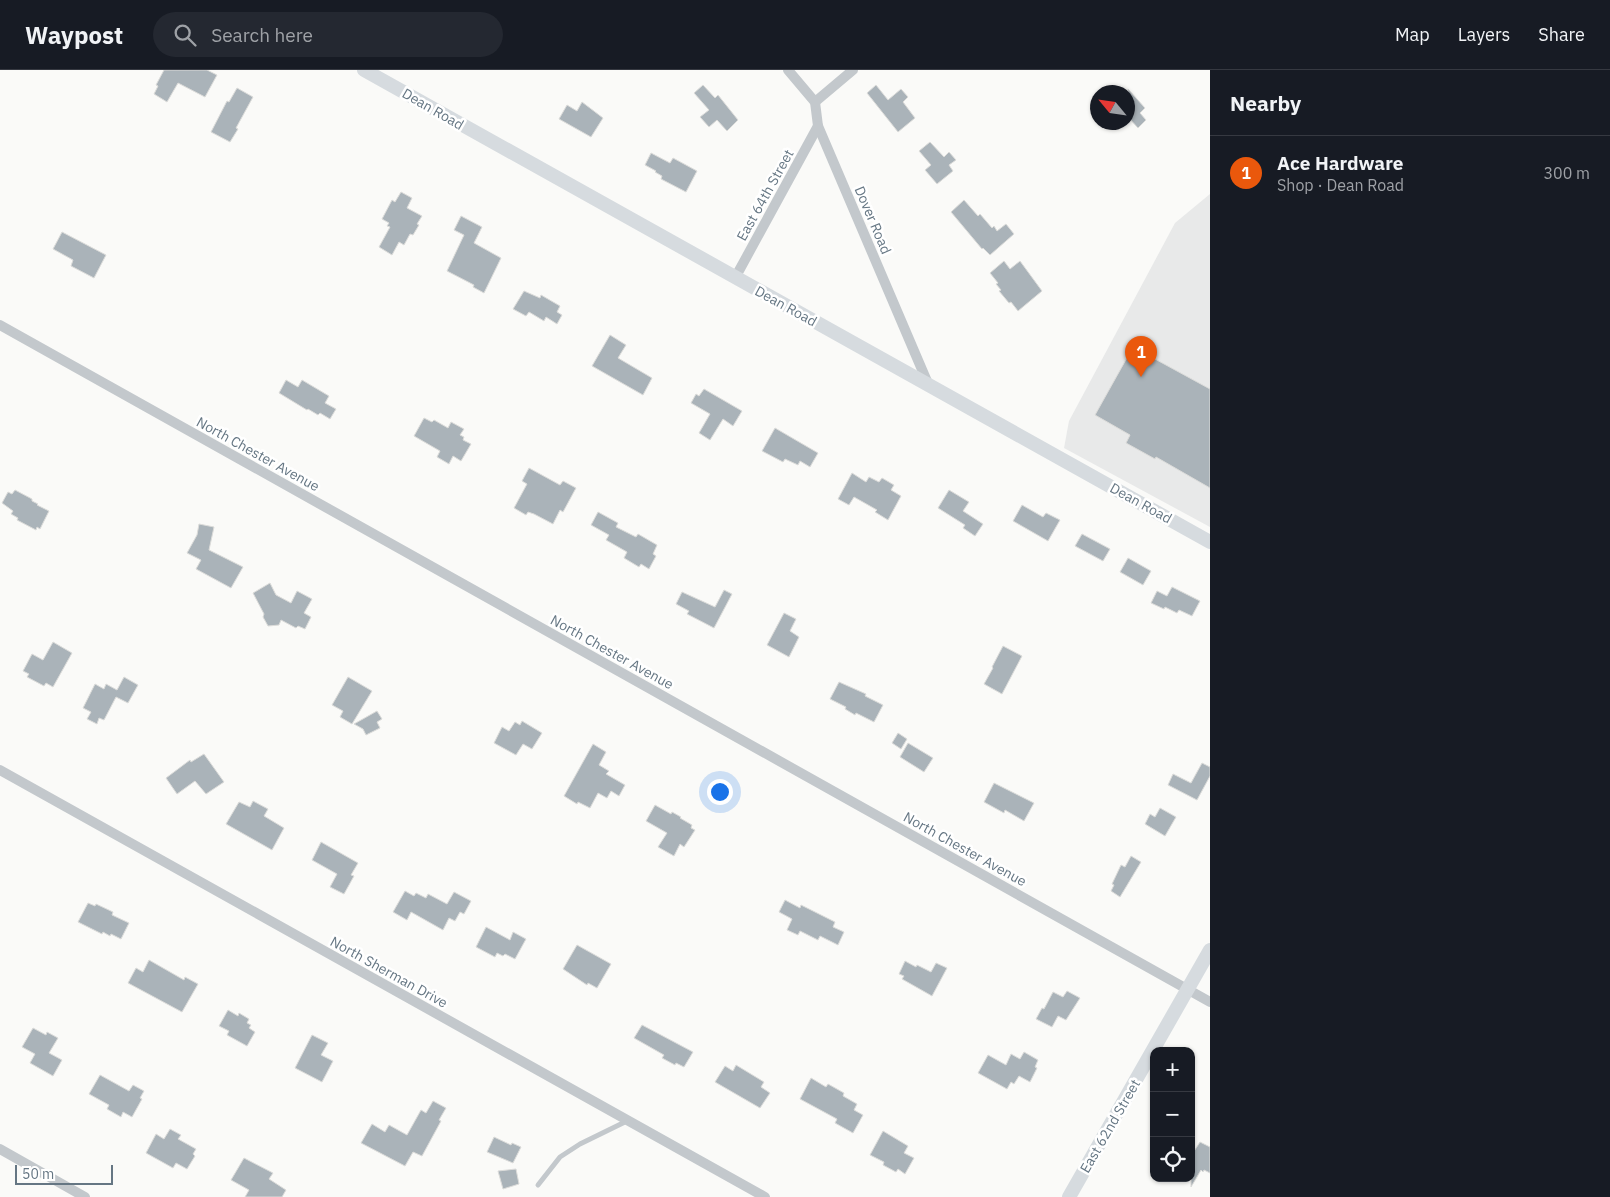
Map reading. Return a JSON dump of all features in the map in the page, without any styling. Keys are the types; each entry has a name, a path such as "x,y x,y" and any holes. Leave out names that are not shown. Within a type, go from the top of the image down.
{"street":[{"name":"Dean Road","path":"364,70 1210,542"},
{"path":"788,70 815,102 853,70"},
{"name":"Dover Road","path":"815,102 818,126 929,386"},
{"name":"East 64th Street","path":"735,278 818,126"},
{"name":"North Chester Avenue","path":"0,325 1210,1002"},
{"name":"North Sherman Drive","path":"0,770 765,1197"},
{"name":"East 62nd Street","path":"1069,1197 1210,950"},
{"path":"0,1149 85,1197"}],"lane":[{"path":"538,1185 560,1157 580,1144 628,1121"}],"shaded area":[{"path":"1210,194 1210,527 1064,448 1069,421 1175,223"}],"building":[{"path":"164,70 207,70 217,75 205,97 178,83 167,102 154,94 158,86 156,85"},
{"path":"703,85 715,98 718,95 738,120 727,131 717,120 709,127 700,117 709,110 694,93"},
{"path":"876,85 888,100 901,89 908,97 903,102 915,118 898,132 867,93"},
{"path":"237,88 253,97 230,142 211,132 227,101 229,102"},
{"path":"1135,97 1145,108 1140,113 1146,120 1138,128 1135,125"},
{"path":"582,102 603,118 591,137 559,119 567,105 577,111"},
{"path":"930,142 944,157 949,152 956,160 949,165 953,171 937,184 925,170 931,165 919,151"},
{"path":"651,153 670,163 673,158 697,171 686,192 661,179 662,176 645,165"},
{"path":"401,192 412,198 407,208 422,216 413,235 410,234 404,245 399,242 392,255 379,247 390,227 387,226 389,223 382,219 392,200 395,202"},
{"path":"964,200 992,228 994,226 997,231 1006,224 1014,234 990,255 982,249 951,212"},
{"path":"461,216 482,227 474,243 501,258 484,293 473,287 474,285 447,271 464,235 454,230"},
{"path":"62,232 106,255 94,278 71,266 73,260 53,249"},
{"path":"1004,261 1010,269 1020,261 1042,291 1018,311 999,291 1001,290 996,284 998,283 990,273"},
{"path":"524,291 540,298 541,295 560,306 557,312 562,315 557,324 546,317 544,321 529,312 526,316 513,309"},
{"path":"610,335 626,345 618,358 652,378 643,395 592,366"},
{"path":"1133,347 1210,389 1210,488 1156,457 1155,459 1126,443 1130,435 1095,415"},
{"path":"286,380 298,387 302,380 329,396 325,403 336,409 330,419 320,413 318,415 307,410 279,393"},
{"path":"704,389 742,411 733,426 723,419 710,440 699,433 710,414 691,403 696,394 699,396"},
{"path":"424,418 432,422 434,420 448,428 451,422 464,429 460,435 464,437 463,440 471,444 461,461 453,456 449,464 437,457 440,451 414,436"},
{"path":"775,428 818,453 810,467 800,461 798,465 785,459 783,462 762,451"},
{"path":"529,468 560,485 563,481 576,488 563,512 560,510 553,524 534,514 528,512 526,515 514,508 527,484 522,481"},
{"path":"852,473 866,482 869,477 879,482 882,478 894,485 891,490 901,496 888,520 875,512 877,510 854,497 849,505 838,499"},
{"path":"15,490 49,511 40,529 37,527 36,530 17,520 18,518 11,514 13,511 2,503 8,492 12,494"},
{"path":"949,490 969,502 963,511 983,524 975,536 963,528 965,525 938,508"},
{"path":"1022,505 1043,517 1046,513 1060,520 1048,541 1013,521"},
{"path":"598,512 618,523 616,527 636,537 638,534 657,545 653,554 656,556 649,569 641,564 639,567 624,558 627,552 606,540 609,535 591,525"},
{"path":"199,524 214,527 209,550 243,567 231,588 196,569 201,560 187,553 197,535"},
{"path":"1082,534 1110,549 1103,561 1075,546"},
{"path":"1128,558 1151,571 1143,585 1120,572"},
{"path":"270,583 276,595 291,603 297,591 312,599 304,613 311,617 305,629 298,626 296,628 281,620 279,625 268,626 253,593"},
{"path":"1172,587 1200,601 1192,616 1179,610 1177,613 1165,607 1164,609 1151,603 1157,591 1167,596"},
{"path":"724,590 732,594 714,628 687,614 689,611 676,604 682,592 715,607"},
{"path":"784,613 796,619 790,631 799,637 789,657 767,645"},
{"path":"53,642 72,653 53,687 46,683 44,686 27,677 29,674 23,671 32,654 43,660"},
{"path":"1003,646 1022,656 1002,694 984,684"},
{"path":"124,677 138,685 128,703 116,697 104,720 99,718 97,724 87,719 91,712 83,708 95,684 104,689 106,684 117,690"},
{"path":"348,677 372,691 352,724 340,717 343,711 332,705"},
{"path":"839,682 866,694 865,696 883,705 874,722 856,713 855,715 845,709 846,707 830,699"},
{"path":"377,711 382,719 377,722 380,728 366,735 363,729 354,724"},
{"path":"522,721 542,733 532,749 523,744 516,755 494,743 502,727 509,731 515,722 520,725"},
{"path":"898,733 907,739 901,749 892,743"},
{"path":"908,743 933,758 924,772 900,757"},
{"path":"593,744 606,752 599,765 609,771 606,774 625,785 619,796 611,791 607,798 598,793 590,808 578,802 577,804 564,796"},
{"path":"204,754 224,782 206,794 195,781 177,794 166,778 190,760 191,762"},
{"path":"1202,763 1210,767 1210,776 1197,800 1168,785 1173,774 1191,783"},
{"path":"994,783 1034,803 1024,821 1005,810 1004,813 984,802"},
{"path":"253,801 268,809 264,816 284,828 272,850 226,824 239,802 250,807"},
{"path":"655,805 681,817 692,825 691,828 695,830 684,847 680,844 674,856 658,847 667,833 646,821"},
{"path":"1160,808 1176,817 1165,836 1145,824 1150,814 1155,817"},
{"path":"321,842 358,863 351,875 354,876 344,894 330,887 337,874 312,860"},
{"path":"1131,856 1141,862 1120,897 1111,891 1114,885 1112,884 1121,865 1125,867"},
{"path":"405,891 414,896 416,893 426,898 428,894 447,904 454,892 471,901 464,914 460,912 455,921 449,918 443,930 411,912 407,920 393,912"},
{"path":"785,900 800,908 801,905 835,922 833,927 844,932 838,945 820,936 818,940 800,931 798,935 787,930 792,919 779,912"},
{"path":"88,903 95,906 96,904 113,912 112,915 129,923 121,939 111,934 110,936 103,932 102,934 78,922"},
{"path":"486,927 510,940 513,932 526,939 515,959 505,954 503,956 497,953 495,957 476,947"},
{"path":"577,945 611,964 597,988 588,983 587,985 563,969"},
{"path":"149,960 184,980 185,977 198,984 182,1012 128,983 136,968 143,972"},
{"path":"905,961 931,972 936,963 947,968 932,996 902,979 904,976 899,974"},
{"path":"1067,991 1080,998 1066,1020 1058,1016 1052,1027 1036,1019 1053,992 1063,997"},
{"path":"228,1010 238,1016 239,1013 249,1019 247,1023 251,1025 249,1028 255,1032 247,1046 227,1035 229,1031 219,1026"},
{"path":"642,1025 693,1052 684,1067 676,1063 675,1065 662,1058 664,1055 634,1038"},
{"path":"33,1028 46,1035 47,1032 58,1038 49,1053 62,1060 53,1076 30,1063 35,1054 22,1047"},
{"path":"312,1035 328,1043 321,1055 333,1061 322,1082 295,1068"},
{"path":"1024,1052 1038,1060 1035,1067 1037,1068 1030,1082 1019,1076 1014,1084 1011,1082 1007,1089 978,1073 988,1055 1006,1065 1011,1054 1020,1059"},
{"path":"736,1065 764,1082 761,1087 770,1093 760,1108 715,1082 725,1066 733,1071"},
{"path":"100,1075 129,1091 133,1085 144,1091 140,1098 142,1099 132,1117 123,1112 121,1117 107,1109 109,1105 89,1094"},
{"path":"811,1078 826,1087 828,1084 844,1093 843,1096 857,1104 854,1110 863,1115 853,1133 835,1123 837,1119 800,1099"},
{"path":"433,1101 446,1108 439,1120 441,1121 422,1156 413,1152 405,1166 361,1143 372,1124 385,1132 389,1125 407,1135 421,1110 426,1113"},
{"path":"170,1129 181,1135 178,1139 196,1149 193,1154 195,1156 187,1169 176,1163 173,1168 146,1153 156,1134 164,1139"},
{"path":"883,1131 908,1146 904,1153 914,1158 905,1174 898,1169 896,1172 883,1165 884,1162 870,1155"},
{"path":"494,1137 511,1145 512,1143 521,1147 513,1163 487,1152"},
{"path":"1200,1142 1210,1147 1210,1173 1201,1170 1195,1180 1195,1150"},
{"path":"244,1158 273,1173 269,1179 286,1190 282,1197 245,1197 249,1190 231,1180"},
{"path":"516,1169 519,1184 503,1189 498,1171"}],"place":[{"name":"Ace Hardware","path":"1141,377"}]}
